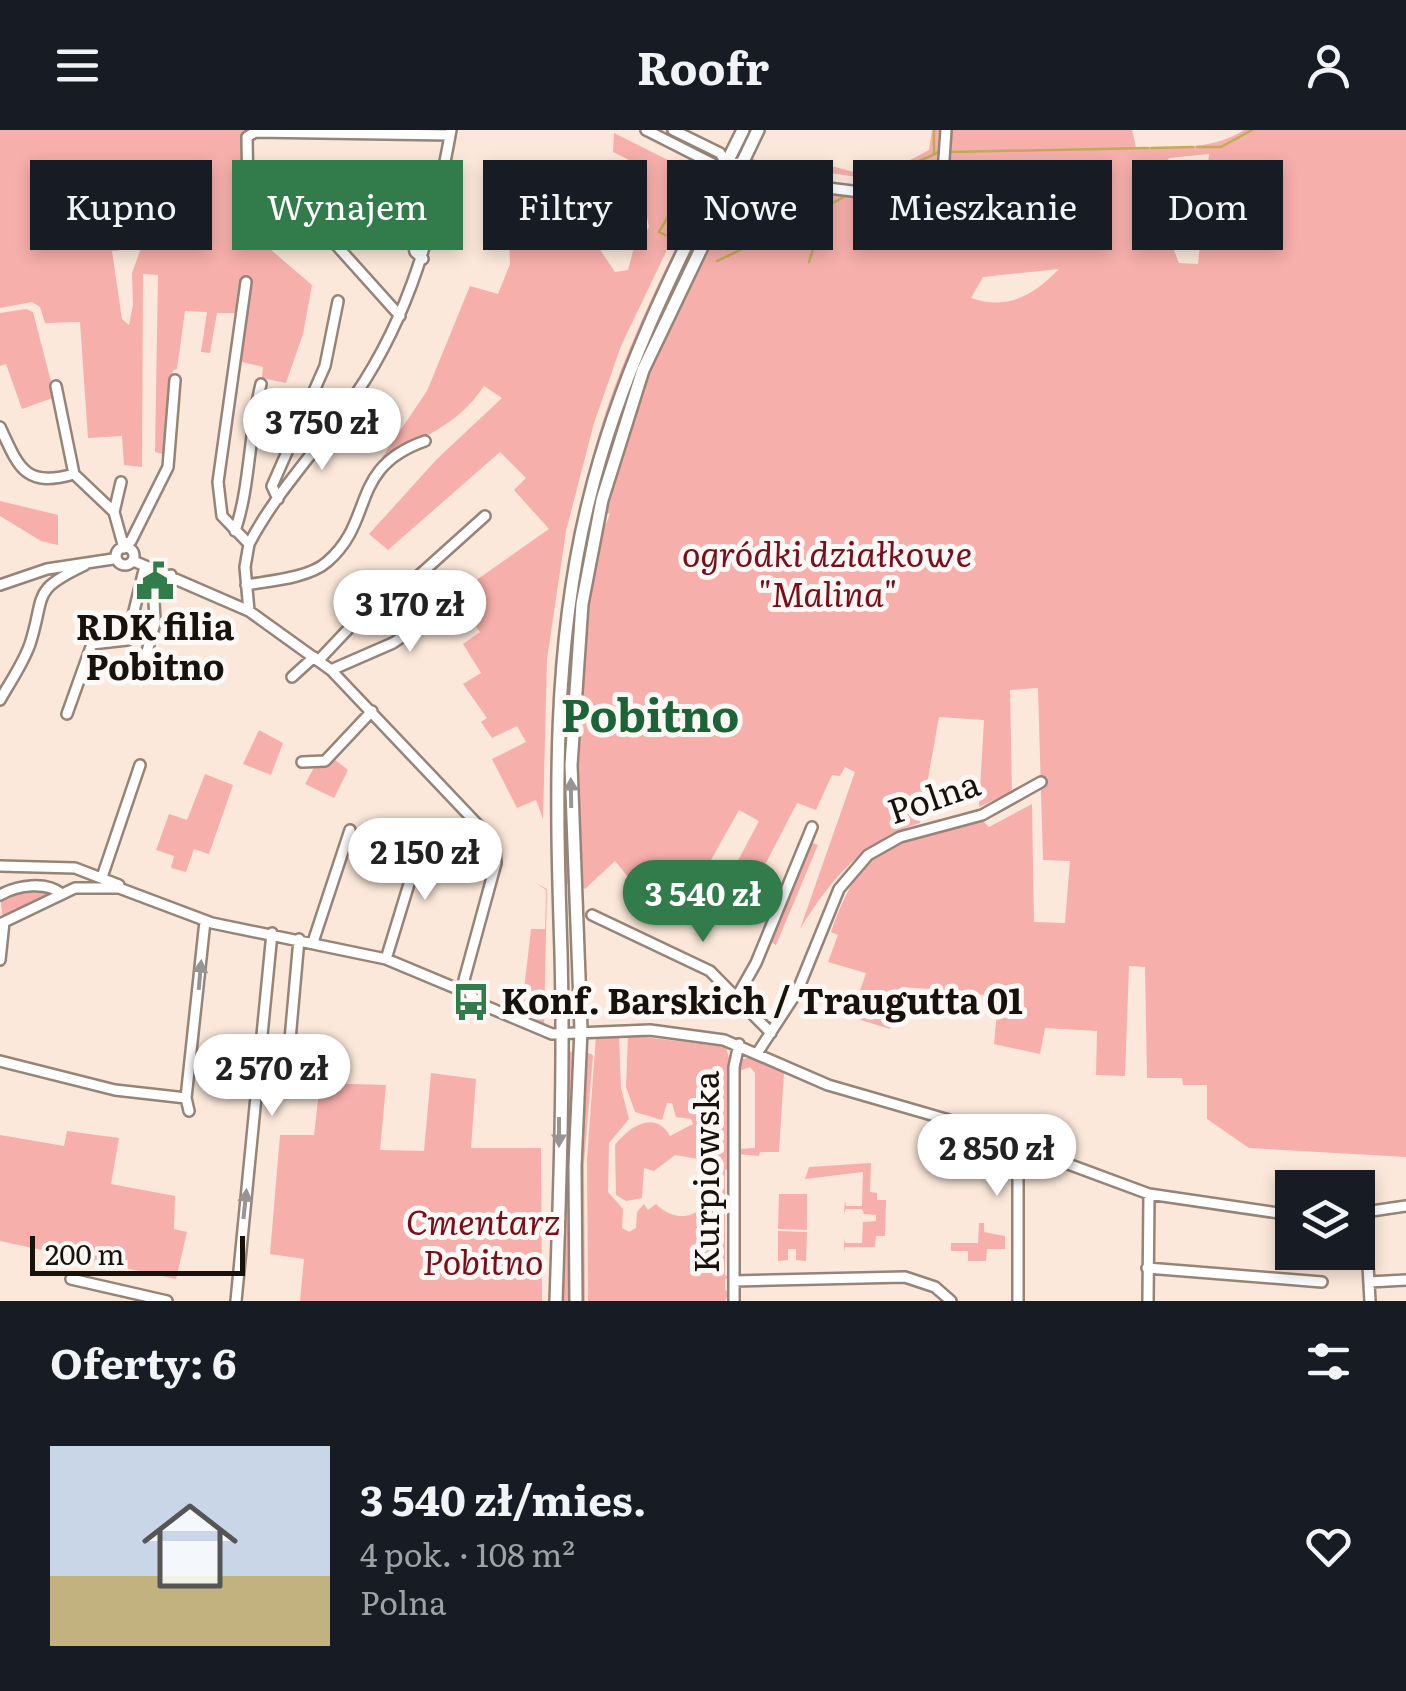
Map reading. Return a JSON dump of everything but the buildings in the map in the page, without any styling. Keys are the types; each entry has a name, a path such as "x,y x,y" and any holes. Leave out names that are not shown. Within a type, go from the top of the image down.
{"main road":[{"path":"728,160 743,130"},
{"path":"743,160 758,130"},
{"path":"556,1301 561,1034 559,698 580,540 602,448 630,367 685,250"},
{"path":"576,1301 575,1166 581,1030 572,886 571,736 576,655 590,552 616,448 642,370 699,250"}],"street":[{"path":"646,130 705,160"},
{"path":"673,130 720,153 724,160"},
{"path":"833,189 941,202 946,130"},
{"path":"248,160 247,137 256,132 450,132 445,160"},
{"path":"340,250 400,316"},
{"path":"415,250 423,259"},
{"path":"249,611 249,544 365,382 400,316 425,250"},
{"path":"246,282 218,474 222,516 249,544"},
{"path":"278,499 272,486 325,366 338,302"},
{"path":"113,559 131,542 168,467 175,380"},
{"path":"235,531 244,504 249,434 261,384"},
{"path":"56,386 74,474 114,512"},
{"path":"0,427 15,459 29,475 50,481 74,474"},
{"path":"246,585 328,562 352,533 362,500 382,465 396,452 424,441"},
{"path":"68,714 92,644 127,640 140,564 124,546 114,512 121,482"},
{"path":"292,677 369,607 416,578 485,516"},
{"path":"0,585 47,569 113,559 140,564 171,575 240,611 249,611 331,670 470,816 494,849 496,868 465,968 466,988"},
{"path":"0,700 29,645 41,595 60,577 85,565"},
{"path":"146,655 154,623 154,600 166,590 171,575"},
{"path":"331,670 393,643 462,597"},
{"path":"302,762 326,760 372,711"},
{"path":"102,877 140,765"},
{"name":"Polna","path":"758,1052 796,992 839,889 868,855 900,837 982,814 1041,782"},
{"path":"738,995 756,963 812,827"},
{"path":"312,942 350,830"},
{"path":"386,959 424,835"},
{"path":"0,866 67,867 102,877 205,921 386,959 452,987 466,988 493,1010 561,1034 581,1030 675,1032 739,1044 828,1086 938,1116 1149,1194 1275,1213"},
{"path":"0,895 30,886 54,888 62,894"},
{"path":"0,960 2,923 62,894 90,886 126,889"},
{"path":"592,914 678,953 738,995 771,1032"},
{"path":"189,1111 186,1098 205,921"},
{"path":"236,1301 272,933"},
{"path":"289,1051 299,940"},
{"name":"Kurpiowska","path":"734,1301 734,1067 739,1044"},
{"path":"0,1061 115,1090 186,1098"},
{"path":"1018,1148 1018,1301"},
{"path":"1148,1301 1149,1194"},
{"path":"1375,1211 1406,1206"},
{"path":"1148,1268 1322,1282"},
{"path":"1368,1270 1370,1301"},
{"path":"734,1281 905,1277 924,1281 951,1301"},
{"path":"71,1278 167,1301"},
{"path":"1369,1282 1406,1280"}],"green space":[{"path":"0,130 245,130 245,160 232,160 232,250 271,250 312,285 303,334 286,383 262,378 263,367 234,360 238,313 217,313 210,353 201,352 207,312 185,311 177,369 173,370 166,455 155,452 158,275 143,274 142,467 124,465 122,436 88,438 80,322 45,323 40,307 32,302 0,308"},
{"path":"932,130 943,130 940,160 910,160 929,150"},
{"name":"ogródki działkowe \"Malina\"","path":"952,130 1132,130 1136,147 1164,147 1205,145 1244,130 1406,130 1406,1157 1249,1148 1207,1119 1207,1085 1183,1085 1182,1078 1147,1078 1145,967 1129,966 1125,1076 1096,1075 1097,1031 1045,1028 1040,1054 994,1044 998,1001 974,992 902,987 890,1029 851,1017 866,973 828,962 838,935 831,932 856,878 870,861 904,840 982,820 989,827 1032,804 1034,922 1065,923 1070,861 1043,860 1038,688 1010,690 1012,792 979,807 984,720 939,717 920,823 881,840 850,864 800,929 855,772 845,767 840,776 832,775 816,810 797,803 738,917 715,904 759,821 739,810 679,917 633,883 615,861 585,889 577,884 581,703 601,523 606,524 610,514 604,512 659,342 708,250 833,250 833,194 853,197 853,250 1112,250 1112,160 950,160","holes":["1059,269 1040,286 1008,301 971,298 983,277"]},
{"path":"614,133 668,160 667,250 621,346 594,423 566,531 547,659 543,819 536,800 517,808 492,759 526,742 517,726 492,738 481,722 487,718 463,684 481,673 463,644 480,632 455,595 549,529 514,490 526,478 500,452 388,550 369,534 437,459 502,398 484,386 450,421 381,459 427,391 470,286 498,294 510,264 510,250 600,250 615,272 628,270 634,250 647,250 647,160 629,160 613,152"},
{"path":"833,166 853,172 853,176 833,173"},
{"path":"675,250 679,250 642,327 613,401 568,581 551,884 556,693 569,568 596,444 626,357"},
{"path":"685,258 618,432 588,541 571,669 568,884 563,884 567,674 580,559 616,427"},
{"path":"26,309 33,312 55,397 22,409 6,364 0,366 0,313"},
{"path":"0,501 58,515 58,545 41,541 0,516"},
{"path":"259,730 283,743 271,775 243,764"},
{"path":"334,759 348,770 334,798 305,784 316,764"},
{"path":"205,774 233,785 209,854 194,849 186,872 171,868 174,856 156,850 169,814 187,820"},
{"path":"807,841 818,845 776,945 767,940"},
{"path":"536,883 547,889 544,1025 521,1016 531,929 545,929 546,890"},
{"path":"22,888 59,891 3,920 0,896"},
{"path":"619,1035 621,1088 629,1119 609,1143 608,1192 623,1209 622,1228 629,1232 636,1228 637,1212 644,1204 648,1210 656,1204 675,1215 692,1214 706,1202 713,1182 698,1159 675,1155 654,1171 644,1168 642,1198 626,1201 616,1195 615,1145 627,1132 650,1122 657,1123 670,1136 693,1124 691,1119 676,1117 672,1103 667,1103 662,1120 635,1112 626,1087 628,1035 726,1047 730,1062 730,1169 725,1170 725,1275 730,1278 725,1279 725,1290 730,1292 725,1301 588,1301 587,1159 596,1036"},
{"path":"565,1051 574,1052 572,1301 561,1301"},
{"path":"586,1052 593,1055 584,1163 585,1301 581,1301 580,1154"},
{"path":"751,1056 784,1072 779,1152 760,1152 759,1156 739,1154 739,1149 755,1148 755,1073 750,1067 739,1071 741,1060"},
{"name":"Cmentarz Pobitno","path":"431,1073 476,1079 471,1148 541,1148 542,1301 300,1301 304,1259 270,1254 280,1135 314,1135 320,1083 386,1085 380,1150 424,1151"},
{"path":"67,1131 119,1138 111,1184 175,1196 174,1229 187,1232 176,1279 0,1241 0,1135 64,1146"},
{"path":"871,1163 870,1192 877,1193 877,1200 886,1200 885,1236 876,1236 875,1247 845,1247 844,1252 844,1238 845,1243 862,1243 863,1222 876,1221 876,1215 864,1214 862,1209 846,1209 844,1214 845,1200 846,1206 862,1206 863,1172 805,1179 809,1167"},
{"path":"779,1194 807,1194 807,1230 778,1229"},
{"path":"979,1223 984,1223 984,1232 1005,1236 1005,1249 987,1249 986,1261 968,1261 968,1251 951,1251 951,1243 978,1243"},
{"path":"778,1231 807,1232 806,1261 796,1260 796,1249 788,1249 788,1260 778,1261"}],"waterway":[{"path":"934,130 934,153"},
{"path":"1197,147 1221,147 1252,130"},
{"path":"1151,148 1193,147"},
{"path":"949,152 1148,148"},
{"path":"922,160 939,152"},
{"path":"833,203 844,197"},
{"path":"665,235 659,232 667,218"},
{"path":"717,261 740,250"},
{"path":"809,262 813,250"}],"place":[{"name":"RDK filia Pobitno","path":"155,581"},
{"name":"Konf. Barskich / Traugutta 01","path":"471,1002"}],"district":[{"name":"Pobitno","path":"650,716"}]}
